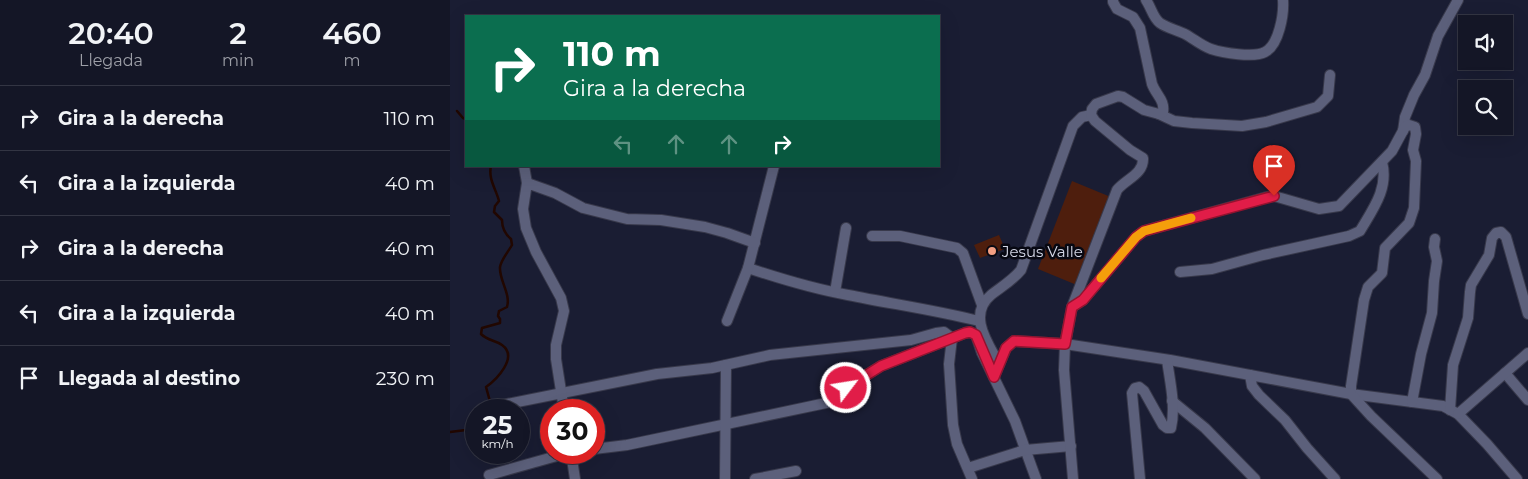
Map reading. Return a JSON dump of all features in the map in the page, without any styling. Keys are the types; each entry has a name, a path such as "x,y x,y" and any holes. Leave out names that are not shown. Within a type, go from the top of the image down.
{"street":[{"path":"1113,0 1118,9 1133,17 1140,28 1154,91 1163,102 1163,112 1159,114"},
{"path":"1146,0 1155,18 1160,23 1187,35 1211,49 1257,55 1265,52 1270,47 1281,25 1284,11 1283,0"},
{"path":"1403,130 1405,117 1425,75 1438,36 1458,0"},
{"path":"1073,479 1064,370 1065,344 1072,307 1117,190 1121,184 1142,168 1144,163 1143,158 1102,128 1091,115 1092,109 1096,104 1118,96 1144,110 1174,120 1242,126 1266,122 1317,107 1328,96 1330,75"},
{"path":"999,364 984,336 979,321 982,305 989,296 1014,279 1020,270 1074,126 1082,117 1091,115"},
{"path":"1072,307 1083,300 1136,237 1144,231 1274,196 1319,209 1339,206 1392,151 1403,130 1409,125 1415,128 1416,134 1413,150 1416,161 1414,208 1409,223 1383,252 1382,273 1368,287 1364,300 1351,394 1371,416 1437,479"},
{"path":"1180,272 1212,269 1263,255 1349,236 1360,231 1380,198 1384,170 1382,162"},
{"path":"524,167 527,183 523,209 526,228 536,252 561,298 564,311 556,346 562,399"},
{"path":"727,321 748,268 774,167"},
{"path":"527,183 555,193 583,208 628,219 661,220 705,227 755,243"},
{"path":"835,292 846,228"},
{"path":"1454,412 1453,365 1468,318 1471,285 1489,255 1492,238 1496,233 1501,232 1506,237 1528,314"},
{"path":"872,236 900,236 957,248 963,253 982,305"},
{"path":"1412,402 1421,354 1432,313 1434,281 1438,261 1434,247 1435,239"},
{"path":"748,268 782,280 835,292 939,311 979,321"},
{"path":"530,399 657,374 712,368 770,355 911,340 944,332 952,338"},
{"path":"605,447 826,403 836,394 881,366 970,332 976,335 1015,421 1036,479"},
{"path":"952,338 949,364 953,425 957,444 972,479"},
{"path":"994,377 1006,348 1014,341 1065,344 1167,360 1351,394 1443,406 1454,412 1487,444 1517,479"},
{"path":"1454,412 1505,374 1528,353"},
{"path":"1140,479 1132,393 1135,388 1139,387 1144,390 1163,425 1171,428 1173,422 1172,401 1167,360"},
{"path":"725,479 726,365"},
{"path":"1505,374 1528,400"},
{"path":"1250,375 1252,386 1259,395 1285,420 1335,479"},
{"path":"1172,401 1205,428 1255,479"},
{"path":"968,468 1025,450 1071,446"},
{"path":"489,475 571,452 575,479"},
{"path":"755,479 796,471"}],"shaded area":[{"path":"1072,181 1118,200 1084,288 1038,269"},
{"path":"999,235 1005,249 980,258 974,245"}],"waterway":[{"path":"457,111 465,119"},
{"path":"489,399 486,387 500,374 507,362 508,356 507,350 502,345 481,334 482,328 500,323 499,311 507,307 508,302 500,267 512,245 511,239 503,229 502,220 494,212 495,206 499,201 491,180 491,167"},
{"path":"450,432 465,430"}],"slow traffic":[{"path":"1101,278 1136,237 1144,231 1191,218"}],"place":[{"name":"Jesus Valle","path":"992,251"}],"route":[{"path":"846,388 881,366 970,332 976,335 980,342 982,353 994,377 1006,348 1014,341 1065,344 1072,307 1083,300 1136,237 1144,231 1274,196"}]}
